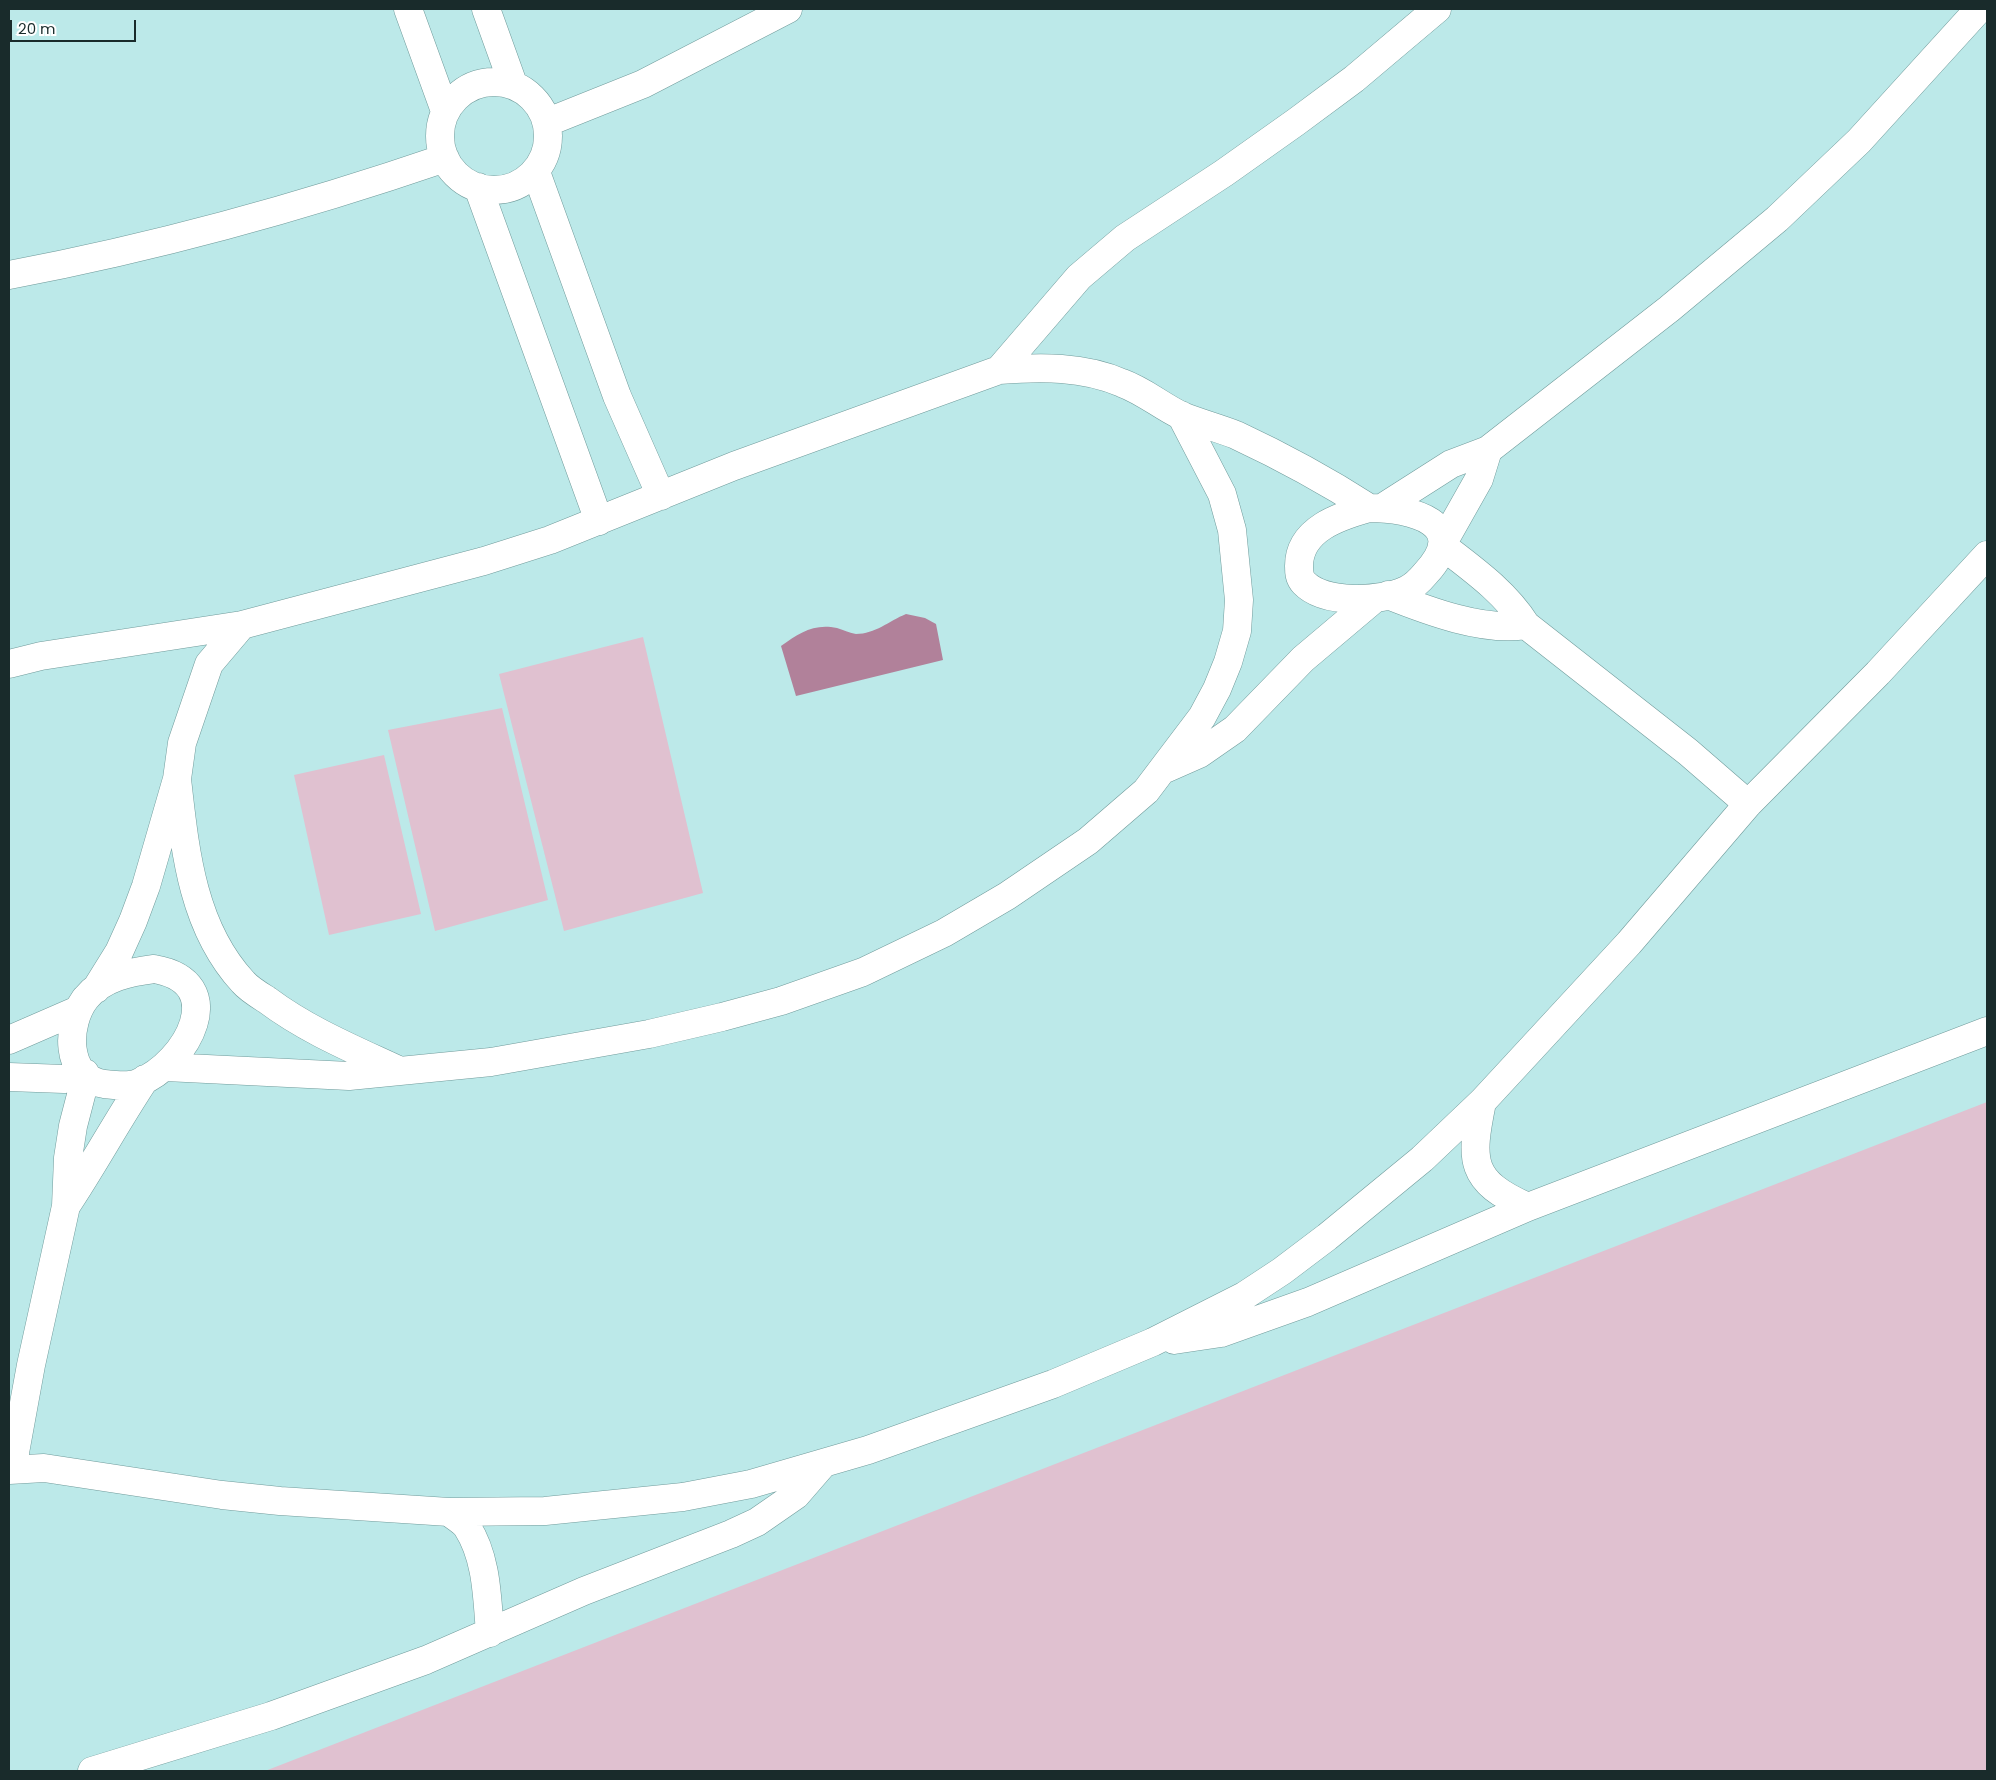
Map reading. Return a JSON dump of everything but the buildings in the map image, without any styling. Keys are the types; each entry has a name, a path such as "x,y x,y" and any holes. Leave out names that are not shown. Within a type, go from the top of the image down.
{"street":[{"path":"408,9 445,111"},
{"path":"486,9 513,84"},
{"path":"548,122 643,84 788,9"},
{"path":"999,370 1079,276 1125,238 1224,173 1296,122 1354,79 1438,9"},
{"path":"1488,450 1479,479 1444,544 1440,556 1423,577 1406,590 1381,597 1350,599 1323,593 1303,583 1298,573 1298,557 1306,540 1335,519 1376,508 1451,464 1488,450 1669,309 1777,219 1859,141 1979,9"},
{"path":"487,81 513,84 535,99 548,122 548,148 536,172 515,186 497,191 464,182 446,162 439,137 445,111 462,91 487,81"},
{"path":"9,275 140,248 351,189 445,158"},
{"path":"536,172 614,387 661,496"},
{"path":"478,186 599,521"},
{"path":"9,664 40,656 242,625 484,561 550,540 734,466 999,370 1036,367 1094,374 1122,382 1181,415 1243,439 1376,508 1402,510 1414,514 1438,530 1444,544 1513,605 1526,625 1688,752 1748,804"},
{"path":"242,625 209,664 182,742 177,779 154,860 133,921 119,952 74,1020 71,1039 73,1056 85,1075 93,1081 120,1085 137,1084 155,1073 349,1076 491,1062 649,1034 781,1001 863,972 944,933 1048,869 1120,815 1146,791 1202,717 1218,690 1237,631 1239,600 1232,530 1222,494 1181,415"},
{"path":"85,1075 73,1126 68,1158 66,1206 10,1469 44,1468 280,1502 449,1512 545,1511 683,1497 751,1484 822,1464 1053,1384 1152,1342 1244,1296 1282,1271 1327,1237 1422,1159 1482,1102 1629,943 1748,804 1878,674 1987,555"},
{"path":"1162,771 1199,754 1235,729 1303,659 1381,597"},
{"path":"1381,597 1484,625 1513,627 1526,625"},
{"path":"177,779 185,848 196,900 215,943 243,982 282,1011 321,1035 400,1070"},
{"path":"9,1040 78,1010 91,993 121,975 133,971 154,969 170,972 183,979 191,989 196,1006 189,1040 155,1073 120,1116 86,1176 66,1206"},
{"path":"1152,1342 1204,1337 1221,1333 1308,1302 1528,1207 1987,1031"},
{"path":"9,1077 64,1079 85,1075"},
{"path":"1482,1102 1475,1135 1474,1151 1478,1165 1489,1186 1502,1196 1528,1207"},
{"path":"92,1771 271,1716 426,1660 584,1592 757,1522 796,1495 822,1464"},
{"path":"449,1512 466,1526 481,1560 486,1587 490,1633"}],"shaded area":[{"path":"906,614 925,618 936,624 943,660 796,696 781,646 801,633 814,628 829,627 856,634 863,633 876,630"},
{"path":"643,637 703,893 564,931 499,674"},
{"path":"502,708 548,900 435,931 388,730"},
{"path":"384,755 421,914 329,935 294,775"},
{"path":"1987,1102 1987,1771 265,1771"}]}
